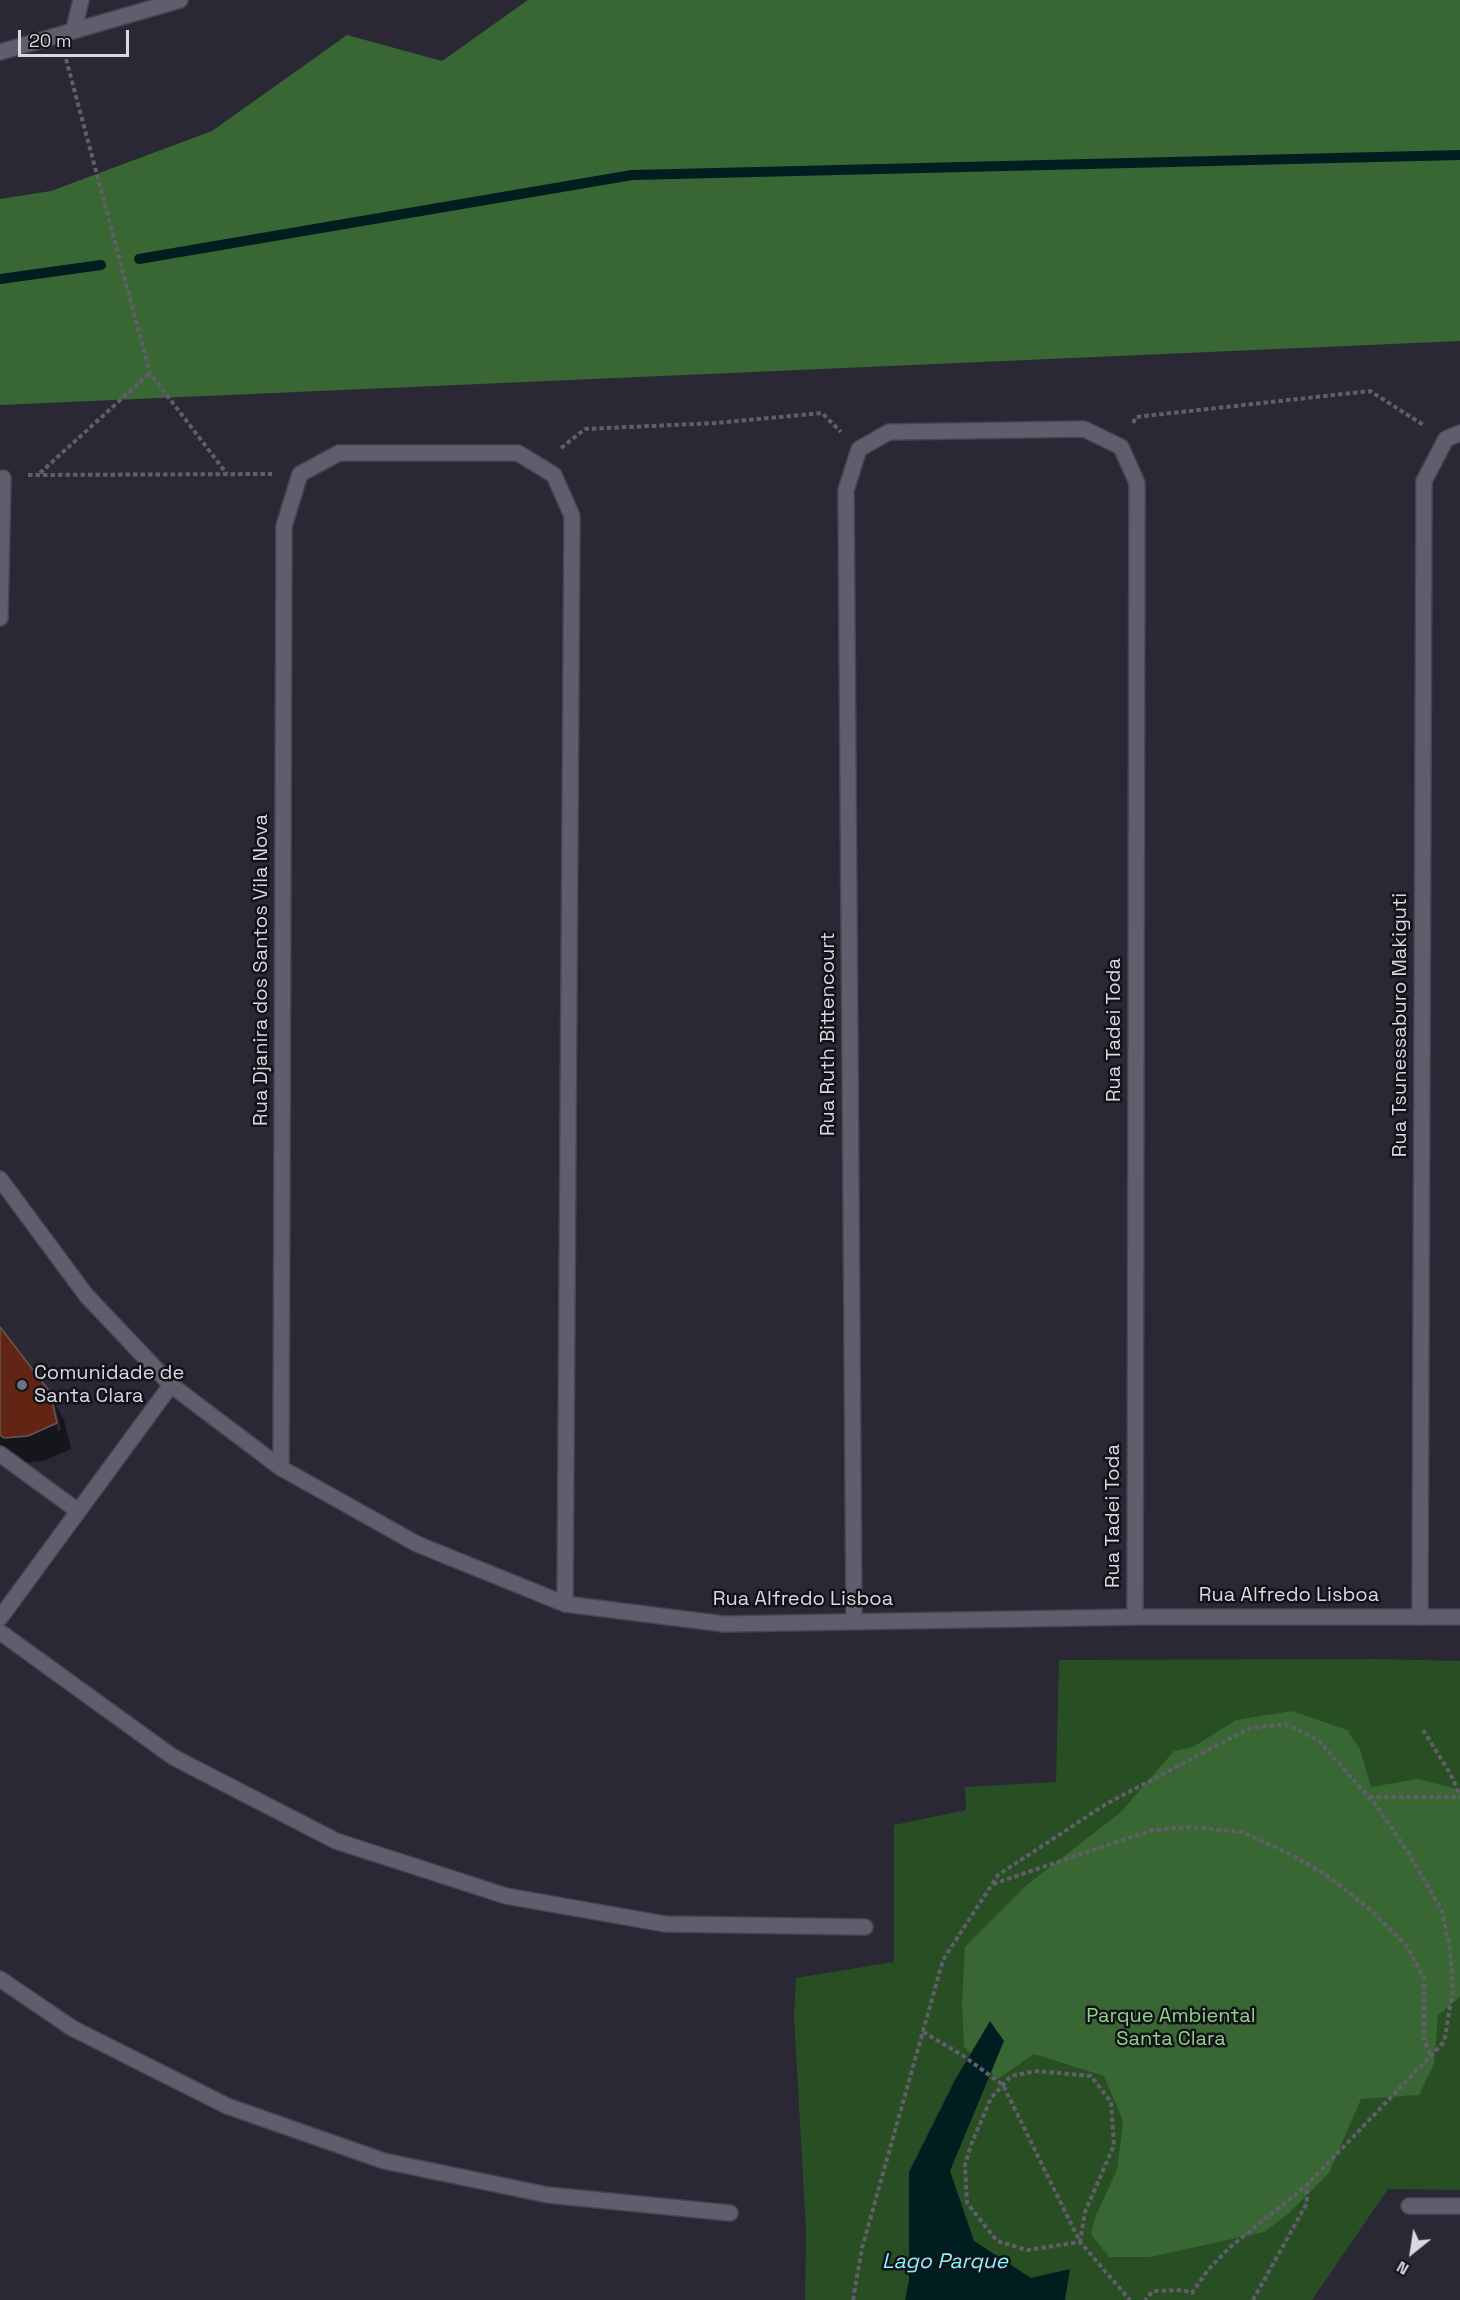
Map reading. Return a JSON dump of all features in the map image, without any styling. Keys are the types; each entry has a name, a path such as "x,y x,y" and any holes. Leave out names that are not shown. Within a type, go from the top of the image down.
{"street":[{"path":"74,29 81,0"},
{"path":"0,52 180,0"},
{"path":"859,449 890,432 1084,429 1121,447"},
{"name":"Rua Tsunessaburo Makiguti","path":"1420,1617 1424,481 1453,436"},
{"name":"Rua Tadei Toda","path":"1121,447 1137,483 1135,1617"},
{"name":"Rua Ruth Bittencourt","path":"854,1622 846,490 859,449"},
{"path":"300,474 339,453 518,453 554,475 572,516 565,1604"},
{"name":"Rua Djanira dos Santos Vila Nova","path":"281,1468 284,526 300,474"},
{"path":"0,618 3,478"},
{"name":"Rua Alfredo Lisboa","path":"0,1179 86,1295 171,1385 281,1468 417,1544 565,1604 724,1624 1135,1617 1460,1617"},
{"path":"0,1618 171,1385"},
{"path":"0,1454 78,1511"},
{"path":"0,1632 173,1757 336,1841 506,1896 665,1924 865,1927"},
{"path":"0,1979 72,2028 226,2106 384,2161 548,2195 730,2213"},
{"path":"1409,2206 1460,2206"}],"path":[{"path":"59,34 150,373 227,474"},
{"path":"39,474 150,373"},
{"path":"1121,447 1136,417 1370,391 1453,436"},
{"path":"539,466 585,429 716,423 822,413 859,449"},
{"path":"3,478 39,474 300,474"},
{"path":"853,2300 862,2248 943,1960 998,1875 1106,1804 1250,1728 1285,1724 1318,1740 1369,1797 1408,1852 1442,1911 1450,1949 1454,1990 1444,2042 1307,2185 1229,2248 1208,2270 1192,2293 1191,2300"},
{"path":"1369,1797 1460,1796 1450,1773 1423,1730"},
{"path":"992,1884 1152,1830 1190,1827 1242,1833 1288,1853 1326,1875 1373,1912 1406,1945 1424,1978 1424,2040 1431,2056"},
{"path":"923,2032 962,2055 1003,2085 1080,2242 1130,2300"},
{"path":"1037,2071 1091,2076 1111,2102 1113,2145 1085,2212 1080,2242 1027,2250 997,2241 967,2203 965,2165 970,2145 991,2098 1011,2076 1037,2071"},
{"path":"1253,2300 1307,2203 1307,2185"},
{"path":"1145,2300 1153,2291 1182,2290 1192,2293"}],"green space":[{"path":"528,0 1460,0 1460,341 0,405 0,199 51,191 212,131 347,35 442,61"},
{"name":"Parque Ambiental Santa Clara","path":"1059,1660 1460,1661 1460,2190 1388,2189 1312,2300 805,2300 806,2229 794,2016 796,1978 894,1962 894,1825 966,1810 965,1787 1056,1782"},
{"path":"1292,1711 1347,1730 1360,1749 1371,1787 1418,1779 1460,1790 1460,1997 1438,2015 1434,2064 1419,2095 1361,2099 1329,2173 1288,2214 1264,2232 1150,2257 1109,2257 1091,2234 1096,2215 1117,2170 1123,2121 1104,2076 1034,2054 998,2079 964,2047 962,2002 965,1947 1028,1884 1121,1812 1174,1751 1193,1747 1236,1720"}],"water":[{"name":"Lago Parque","path":"990,2021 1004,2041 950,2171 974,2241 1031,2278 1070,2269 1065,2300 905,2300 909,2280 909,2172 955,2080"}],"building":[{"name":"Comunidade de Santa Clara","path":"0,1327 50,1392 57,1423 28,1436 4,1438 0,1435"}],"waterway":[{"path":"139,259 632,175 1460,155"},
{"path":"0,279 101,265"}],"place":[{"name":"Comunidade de Santa Clara","path":"22,1385"}]}
